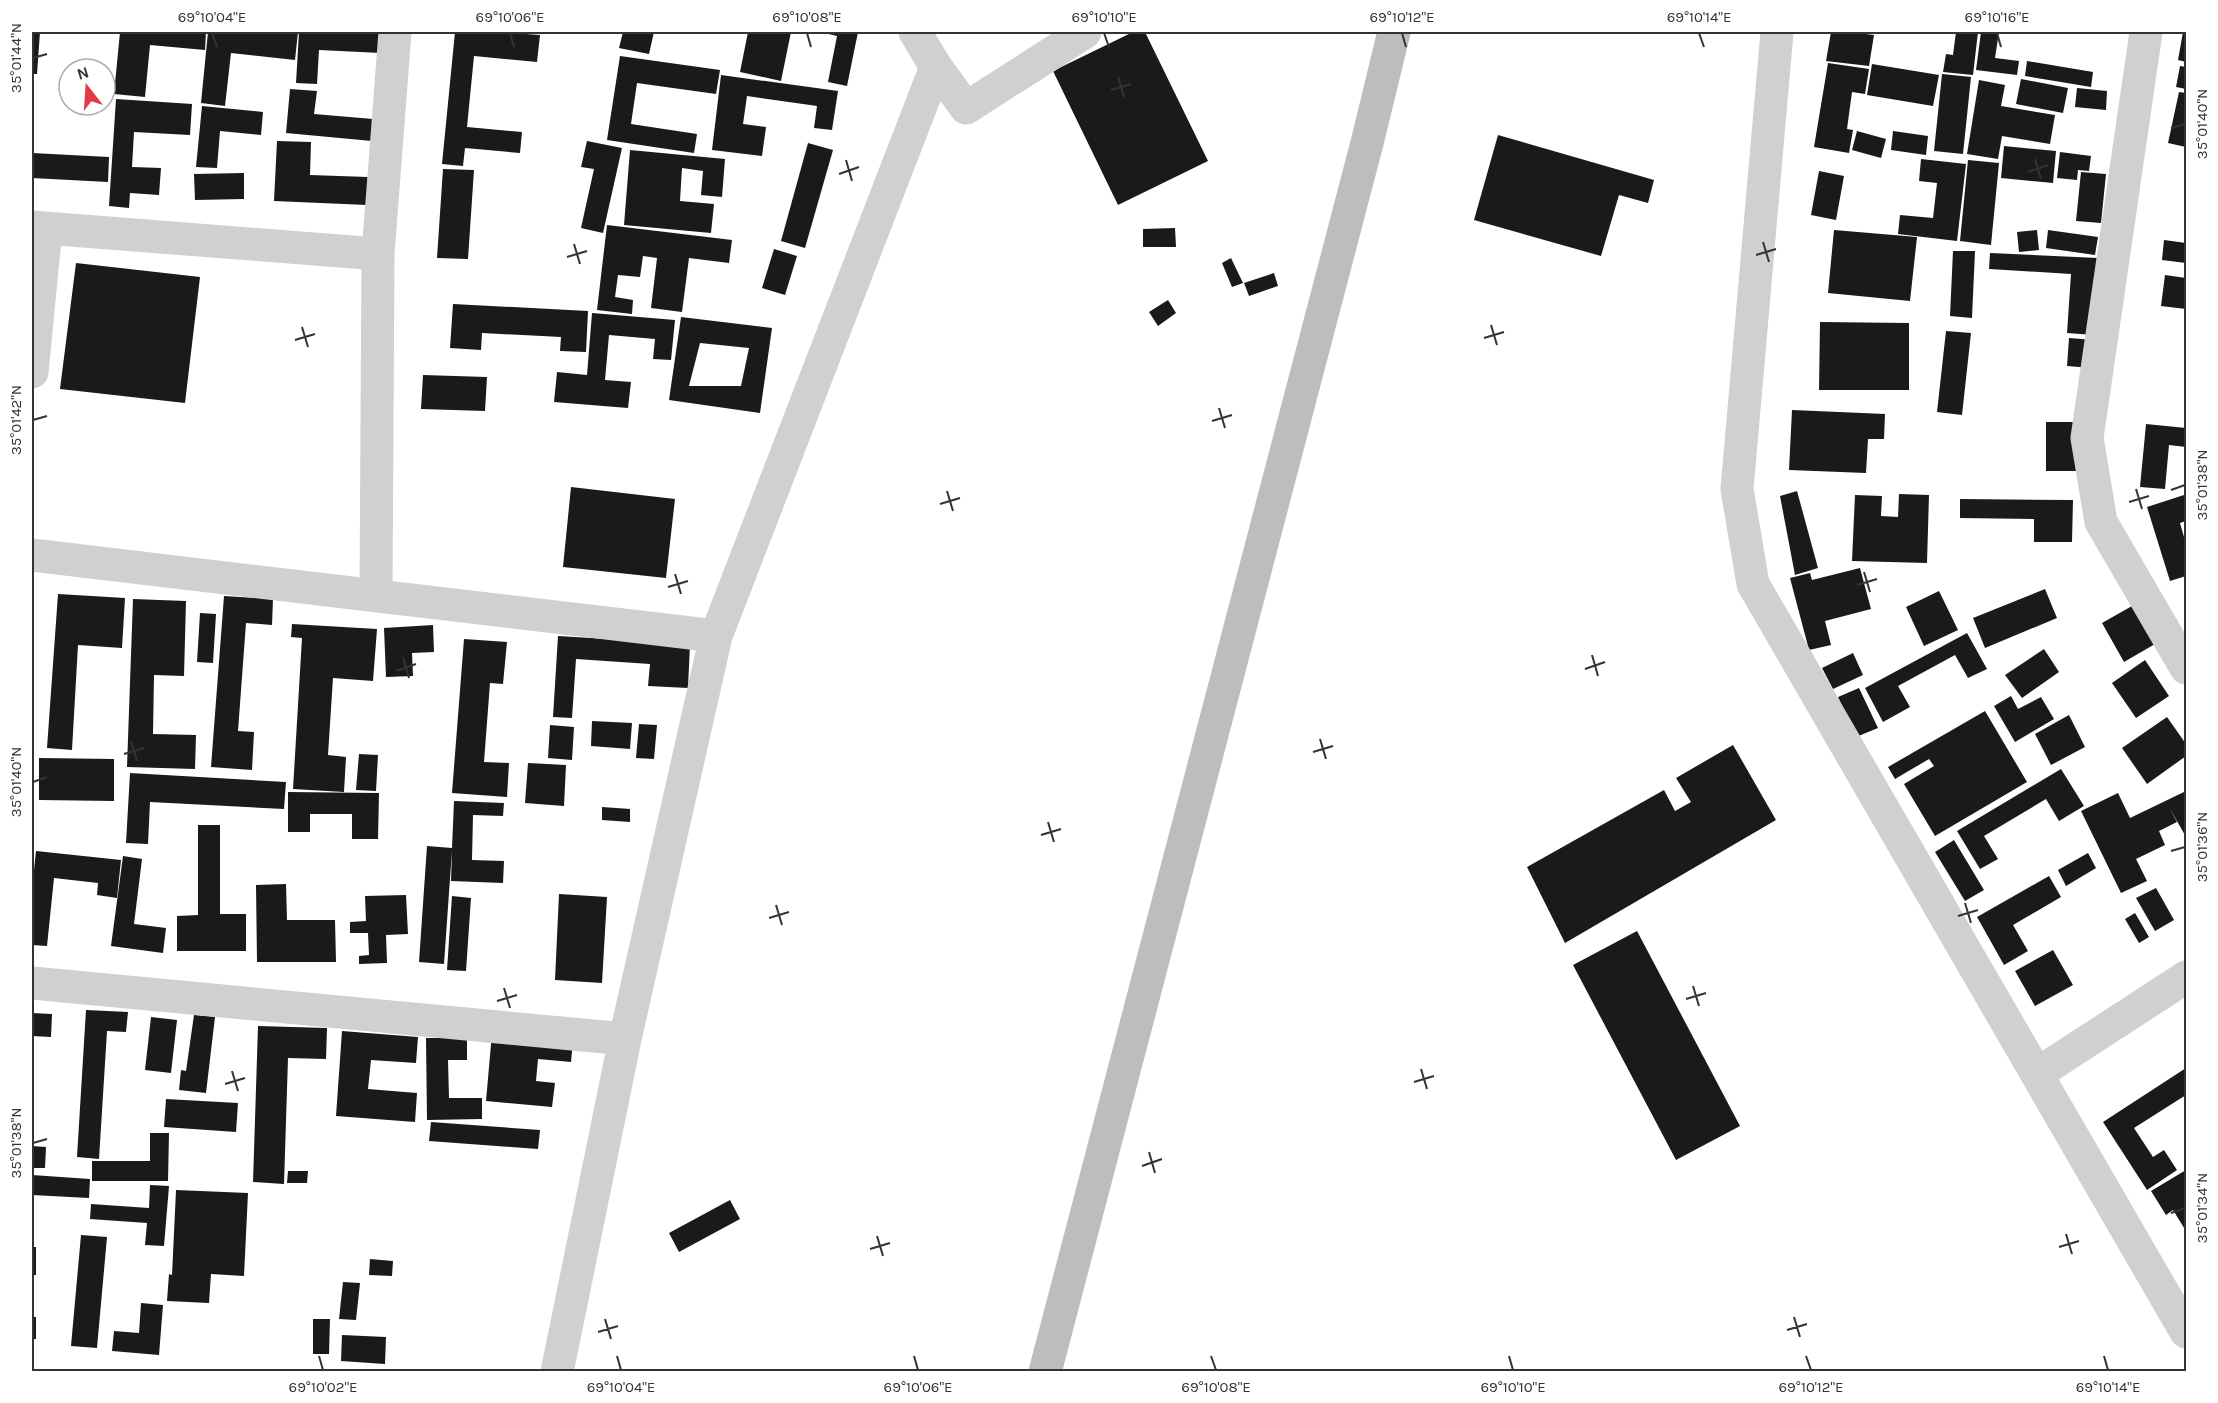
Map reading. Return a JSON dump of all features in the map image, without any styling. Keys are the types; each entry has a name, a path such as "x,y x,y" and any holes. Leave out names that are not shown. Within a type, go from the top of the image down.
{"main road":[{"path":"1045,1371 1367,143 1394,32"}],"street":[{"path":"376,596 378,254 395,32"},
{"path":"915,32 936,67 966,108 1085,32"},
{"path":"1777,32 1737,489 1753,584 2187,1332"},
{"path":"2146,32 2087,438 2101,522 2187,668"},
{"path":"556,1371 625,1039 716,636 936,67"},
{"path":"32,372 39,228 378,254"},
{"path":"32,555 716,636"},
{"path":"2037,1074 2187,977"},
{"path":"32,983 625,1039"}],"building":[{"path":"32,32 40,32 37,74 32,74"},
{"path":"120,32 206,32 205,50 150,45 145,97 117,94"},
{"path":"208,32 298,32 295,60 231,53 225,106 201,103"},
{"path":"299,32 382,32 381,53 319,50 317,84 296,83"},
{"path":"455,32 540,35 537,62 474,56 467,127 522,132 520,153 465,148 463,166 442,164"},
{"path":"623,32 654,32 649,54 619,48"},
{"path":"748,32 791,32 781,81 740,72"},
{"path":"820,32 858,32 847,86 828,82 837,36"},
{"path":"1133,32 1145,32 1208,161 1118,205 1053,71"},
{"path":"1831,32 1874,35 1869,66 1826,61"},
{"path":"1956,32 1978,32 1973,75 1943,72 1946,54 1953,55"},
{"path":"1981,32 1999,32 1995,58 2019,61 2017,75 1976,70"},
{"path":"2183,32 2186,32 2186,62 2178,60"},
{"path":"620,56 720,70 716,94 637,83 631,124 697,134 694,153 607,140"},
{"path":"2027,61 2093,72 2091,87 2025,76"},
{"path":"1828,63 1869,69 1865,94 1852,92 1847,129 1853,130 1849,153 1814,147"},
{"path":"1872,64 1939,75 1933,106 1867,95"},
{"path":"2180,66 2186,67 2186,89 2176,87"},
{"path":"1942,74 1971,77 1963,154 1934,151"},
{"path":"721,75 838,91 832,130 814,128 817,106 747,96 743,124 766,127 762,156 712,150"},
{"path":"2021,79 2068,88 2063,113 2016,104"},
{"path":"1979,80 2005,85 2001,106 2055,115 2050,144 2002,136 1998,159 1967,154"},
{"path":"2077,88 2107,91 2106,110 2075,107"},
{"path":"290,89 317,91 314,114 373,119 372,141 286,133"},
{"path":"2179,92 2186,93 2186,147 2168,143"},
{"path":"117,99 192,104 190,135 134,132 132,167 161,168 159,195 130,193 129,208 109,206"},
{"path":"202,106 263,112 261,135 220,131 217,168 196,167"},
{"path":"1857,131 1886,139 1881,158 1852,150"},
{"path":"1893,131 1928,136 1926,155 1891,150"},
{"path":"1498,135 1654,180 1648,203 1619,195 1601,256 1474,220"},
{"path":"277,141 311,142 310,175 368,177 367,205 274,201"},
{"path":"587,141 622,148 603,233 581,228 594,169 581,167"},
{"path":"808,143 833,150 805,248 781,241"},
{"path":"2004,146 2056,151 2053,183 2001,178"},
{"path":"630,150 725,159 722,197 701,195 703,171 682,168 680,201 714,204 711,233 624,225"},
{"path":"2060,152 2091,156 2089,171 2078,170 2077,180 2057,178"},
{"path":"32,153 109,157 108,182 32,178"},
{"path":"1921,159 1966,164 1957,241 1898,234 1900,215 1933,218 1937,183 1919,181"},
{"path":"1968,160 1999,163 1991,245 1960,241"},
{"path":"443,169 474,170 468,259 437,258"},
{"path":"1819,171 1844,176 1836,220 1811,215"},
{"path":"2081,172 2106,174 2101,223 2076,221"},
{"path":"244,173 244,199 195,200 194,174"},
{"path":"607,225 732,240 729,263 689,258 682,312 651,308 657,258 643,256 640,277 618,275 615,297 633,300 632,314 597,310"},
{"path":"1175,228 1176,247 1143,247 1143,229"},
{"path":"1834,230 1917,237 1910,301 1828,293"},
{"path":"2037,230 2039,250 2019,252 2017,232"},
{"path":"2048,230 2098,237 2095,255 2046,248"},
{"path":"2164,240 2186,243 2186,263 2162,260"},
{"path":"774,249 797,256 785,295 762,288"},
{"path":"1953,251 1975,251 1972,318 1950,316"},
{"path":"1990,253 2098,258 2094,335 2067,333 2071,274 1989,269"},
{"path":"1231,258 1243,283 1232,287 1222,263"},
{"path":"76,263 200,277 185,403 60,389"},
{"path":"1274,273 1278,286 1249,296 1244,283"},
{"path":"2165,275 2186,278 2186,309 2161,306"},
{"path":"1168,300 1176,313 1158,326 1149,312"},
{"path":"453,304 588,311 586,352 560,351 561,337 482,333 481,350 450,348"},
{"path":"592,313 675,320 671,360 653,359 655,339 609,335 605,380 631,382 628,408 554,402 557,372 587,375"},
{"path":"681,317 772,328 760,413 669,400","holes":["700,343 749,348 741,386 689,386"]},
{"path":"1820,322 1909,323 1909,390 1819,390"},
{"path":"1946,331 1971,333 1962,415 1937,412"},
{"path":"2069,338 2094,340 2091,368 2067,366"},
{"path":"423,375 487,377 485,411 421,409"},
{"path":"1792,410 1885,414 1884,439 1868,439 1866,473 1789,470"},
{"path":"2046,422 2080,422 2080,471 2046,471"},
{"path":"2146,424 2186,428 2186,447 2169,445 2165,489 2140,487"},
{"path":"571,487 675,499 666,578 563,567"},
{"path":"1797,491 1818,568 1795,575 1780,496"},
{"path":"1899,494 1929,495 1927,563 1852,561 1855,495 1882,496 1881,516 1898,517"},
{"path":"2184,495 2186,521 2180,523 2186,544 2186,576 2170,581 2147,507"},
{"path":"1960,499 2073,500 2072,542 2034,542 2034,519 1960,518"},
{"path":"1860,568 1871,609 1825,621 1831,645 1809,650 1790,578 1810,573 1812,580"},
{"path":"2045,589 2057,618 1985,648 1973,618"},
{"path":"1939,591 1958,630 1924,646 1906,607"},
{"path":"58,594 125,598 122,648 78,645 72,750 47,748"},
{"path":"224,596 273,599 272,625 246,623 238,731 254,732 252,770 211,767"},
{"path":"133,599 186,601 184,676 154,675 153,734 196,735 195,769 127,767"},
{"path":"2132,606 2155,644 2124,662 2102,623"},
{"path":"200,613 216,614 213,663 197,662"},
{"path":"292,624 377,629 373,681 333,678 328,755 346,757 344,792 293,789 302,638 291,637"},
{"path":"433,625 434,652 412,653 413,676 386,677 384,628"},
{"path":"1967,633 1987,669 1968,678 1955,655 1898,686 1910,707 1883,722 1865,688"},
{"path":"558,636 690,644 688,688 648,686 650,664 576,659 572,718 553,717"},
{"path":"464,639 507,642 503,684 490,683 484,762 509,763 507,797 452,793"},
{"path":"2044,649 2059,672 2022,698 2005,675"},
{"path":"1853,653 1863,675 1833,689 1822,668"},
{"path":"2145,660 2169,696 2136,718 2112,683"},
{"path":"1859,688 1878,728 1856,737 1838,697"},
{"path":"2011,696 2018,709 2041,697 2054,719 2015,742 1994,706"},
{"path":"1985,711 2027,782 1935,836 1904,784 1934,766 1929,759 1895,779 1888,767"},
{"path":"2069,715 2085,747 2051,765 2035,734"},
{"path":"2167,717 2186,744 2186,756 2147,784 2122,748"},
{"path":"592,721 632,723 630,749 591,746"},
{"path":"639,724 657,725 654,759 636,758"},
{"path":"550,725 574,727 572,760 548,758"},
{"path":"1733,745 1776,820 1565,943 1527,867 1664,790 1675,811 1691,802 1676,778"},
{"path":"359,754 378,755 376,791 356,790"},
{"path":"39,758 114,759 114,801 39,800"},
{"path":"528,763 566,765 564,806 525,803"},
{"path":"2061,769 2084,806 2059,821 2046,799 1984,836 1998,859 1980,869 1957,831"},
{"path":"130,773 286,782 284,809 150,802 148,844 126,843"},
{"path":"2186,791 2186,837 2169,807 2177,822 2159,831 2165,845 2136,859 2147,881 2121,893 2081,811 2118,793 2130,818"},
{"path":"288,792 379,793 378,839 352,839 352,814 310,814 310,832 288,832"},
{"path":"454,801 504,803 503,816 473,815 472,860 504,861 503,883 451,881 452,850 444,964 419,962 427,846 452,848"},
{"path":"602,807 630,809 630,822 602,820"},
{"path":"198,825 220,825 220,914 246,914 246,951 177,951 177,916 198,915"},
{"path":"1954,840 1984,890 1965,901 1935,852"},
{"path":"36,851 121,860 117,898 97,895 98,883 54,878 47,946 32,945 32,889"},
{"path":"2088,853 2096,868 2066,886 2058,870"},
{"path":"123,856 142,859 134,924 166,928 163,953 111,946"},
{"path":"2049,876 2061,897 2013,925 2028,951 2004,965 1977,917"},
{"path":"286,884 287,920 335,920 336,962 257,962 256,885"},
{"path":"2156,888 2174,920 2155,931 2136,898"},
{"path":"559,894 607,897 602,983 555,980"},
{"path":"406,895 408,934 386,935 387,963 359,964 359,956 369,955 368,933 350,933 350,922 366,921 365,896"},
{"path":"452,896 471,898 466,971 447,970"},
{"path":"2135,913 2149,937 2139,943 2125,919"},
{"path":"1637,931 1740,1126 1676,1160 1573,965"},
{"path":"2053,950 2073,985 2035,1006 2015,971"},
{"path":"86,1010 128,1012 126,1032 107,1031 99,1159 77,1157"},
{"path":"32,1013 52,1014 51,1037 32,1036"},
{"path":"194,1015 215,1017 206,1093 179,1090 181,1070 186,1071"},
{"path":"151,1017 177,1020 171,1073 145,1070"},
{"path":"258,1026 327,1028 326,1059 288,1058 284,1184 253,1182"},
{"path":"342,1031 418,1037 416,1063 371,1060 368,1089 417,1093 415,1122 336,1116"},
{"path":"492,1033 573,1041 571,1062 538,1059 536,1081 555,1083 552,1107 486,1101"},
{"path":"426,1038 467,1038 467,1060 448,1060 449,1098 482,1098 482,1119 427,1120"},
{"path":"2186,1068 2186,1095 2134,1128 2153,1157 2164,1150 2177,1170 2147,1190 2103,1122"},
{"path":"166,1099 238,1103 236,1132 164,1127"},
{"path":"431,1122 540,1130 538,1149 429,1141"},
{"path":"150,1133 169,1133 168,1181 92,1181 92,1161 150,1161"},
{"path":"32,1146 46,1147 45,1168 32,1168"},
{"path":"2186,1170 2186,1231 2173,1210 2166,1215 2151,1191"},
{"path":"288,1171 308,1171 307,1183 287,1183"},
{"path":"32,1175 90,1179 89,1198 32,1195"},
{"path":"150,1185 169,1186 164,1246 145,1245 147,1223 90,1219 91,1204 149,1208"},
{"path":"176,1190 248,1193 244,1276 211,1274 209,1303 167,1301 169,1274 172,1275"},
{"path":"730,1200 740,1219 679,1252 669,1233"},
{"path":"81,1235 107,1237 97,1348 71,1346"},
{"path":"32,1247 36,1247 36,1275 32,1275"},
{"path":"370,1259 393,1261 392,1276 369,1275"},
{"path":"343,1282 360,1283 356,1320 339,1319"},
{"path":"141,1303 163,1305 159,1355 112,1351 114,1331 139,1333"},
{"path":"32,1317 36,1317 36,1339 32,1339"},
{"path":"313,1319 330,1319 329,1354 313,1354"},
{"path":"342,1335 386,1337 385,1364 341,1361"}]}
